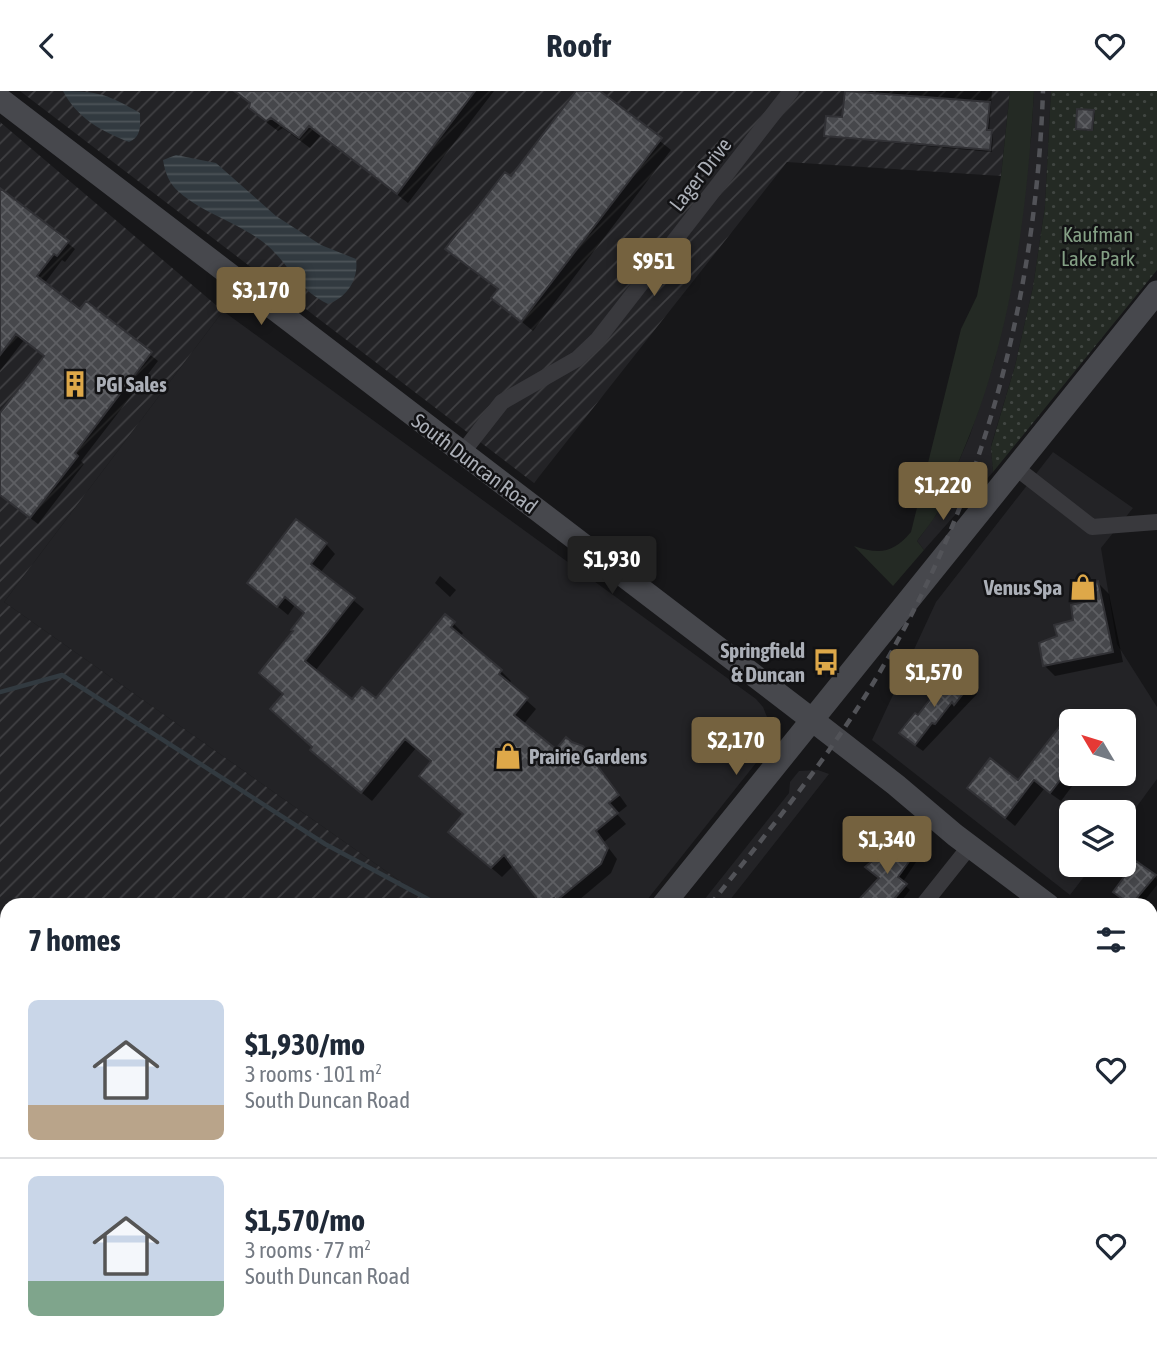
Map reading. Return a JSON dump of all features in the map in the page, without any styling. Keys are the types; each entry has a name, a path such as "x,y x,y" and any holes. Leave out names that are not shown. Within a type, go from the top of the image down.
{"main road":[{"name":"South Duncan Road","path":"0,99 811,719 1039,898"},
{"path":"669,898 1157,292"}],"street":[{"name":"Lager Drive","path":"462,453 502,402 577,359 598,339 791,91"},
{"path":"1015,467 1092,527 1157,522"},
{"path":"929,898 970,846"}],"shaded area":[{"path":"20,91 1010,91 1001,176 787,162 534,483"},
{"path":"63,91 95,93 112,98 140,113 138,134 129,142 100,128 75,109"},
{"path":"1034,91 1051,91 1045,206 1033,287 1015,366 991,446 993,472 924,550 917,541 936,515 970,435 995,359 1031,138"},
{"path":"0,122 223,311 4,602 424,898 0,898"},
{"path":"176,155 216,163 276,216 321,245 356,259 356,274 350,287 341,297 328,304 317,298 263,242 179,192 168,177 163,160"},
{"path":"223,311 756,699 767,717 768,731 756,763 649,898 424,898 4,602"},
{"path":"1053,452 1133,508 1101,548 1117,644 1157,707 1157,779 1136,808 1136,800 1059,800 1059,877 1084,877 1070,895 872,740 936,602"},
{"path":"818,770 829,774 732,898 706,898 789,793 790,782 799,771"}],"green space":[{"path":"1010,91 1034,91 1021,231 1004,323 993,368 949,485 936,515 917,541 924,550 893,586 854,546 871,551 886,550 898,544 911,532 961,329 977,296 1001,176"},
{"name":"Kaufman Lake Park","path":"1051,91 1157,91 1157,270 993,472 991,447 1015,366 1033,287 1045,206"}],"building":[{"path":"234,91 475,91 397,194 309,126 299,138 271,118 266,121 249,108 250,103"},
{"path":"576,91 600,91 662,138 521,322 491,298 498,289 445,249 505,172 511,176"},
{"path":"845,91 990,102 987,130 992,130 990,150 824,136 826,116 842,117"},
{"path":"1077,109 1094,110 1092,130 1076,129"},
{"name":"PGI Sales","path":"0,188 69,241 57,256 54,254 37,276 80,309 86,301 152,352 75,453 78,456 30,518 0,495 0,413 44,356 16,334 0,355"},
{"name":"Prairie Gardens","path":"296,519 327,543 311,564 355,598 305,661 352,699 362,687 376,698 445,614 455,622 451,627 502,670 499,674 528,698 514,715 556,749 566,737 583,746 619,795 609,803 618,813 596,831 608,848 601,864 560,898 536,898 504,855 491,868 448,832 463,814 419,776 431,761 405,739 361,793 310,750 312,747 270,709 283,694 259,673 304,613 285,597 277,607 247,583"},
{"path":"1098,581 1113,652 1043,666 1039,643 1057,636 1054,625 1073,620 1071,605 1088,601 1085,585"},
{"path":"955,673 970,685 935,724 932,723 915,745 899,733 935,693 938,695"},
{"path":"1059,727 1059,781 1050,793 1034,780 1005,818 967,788 990,758 1018,780"},
{"path":"895,840 915,853 898,877 907,884 895,898 860,898 879,878 865,867 878,859"},
{"path":"1136,861 1156,875 1137,898 1121,898 1113,892 1124,877 1136,877"}],"waterway":[{"path":"0,692 62,675 325,844 426,898"}],"railway":[{"path":"715,898 800,790 862,701 918,603 949,534 976,463 998,391 1016,317 1029,243 1043,91"}],"place":[{"name":"PGI Sales","path":"75,384"},
{"name":"Venus Spa","path":"1083,587"},
{"name":"Springfield & Duncan","path":"826,662"},
{"name":"Prairie Gardens","path":"508,756"}]}
